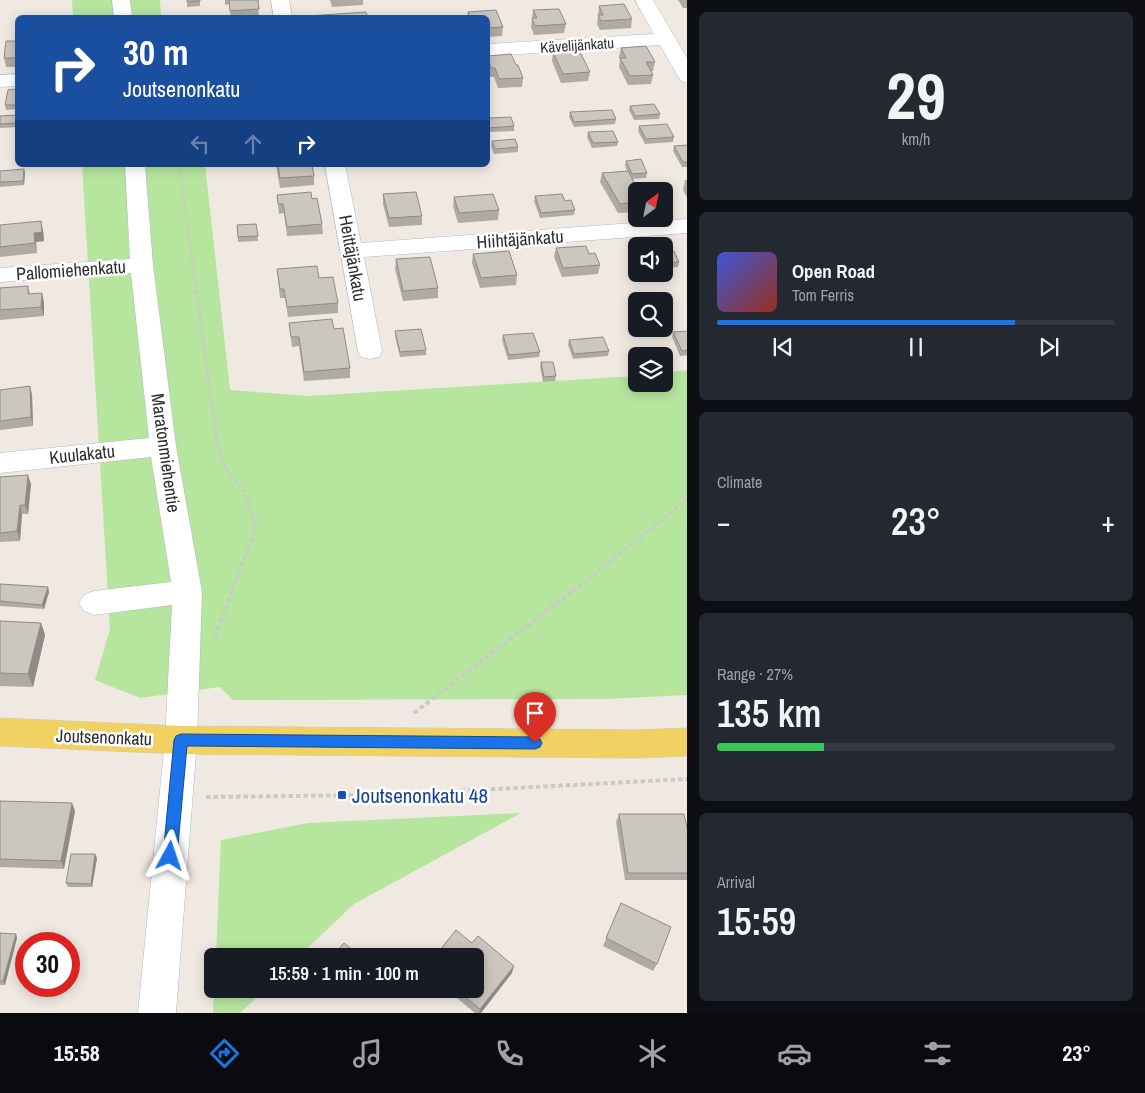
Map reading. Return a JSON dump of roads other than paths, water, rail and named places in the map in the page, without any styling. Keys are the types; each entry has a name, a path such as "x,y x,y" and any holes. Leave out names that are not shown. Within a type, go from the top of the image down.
{"main road":[{"name":"Joutsenonkatu","path":"0,732 181,740 687,742"}],"street":[{"path":"121,0 123,15"},
{"path":"280,0 282,15"},
{"path":"644,0 687,75"},
{"name":"Kävelijänkatu","path":"490,50 666,39"},
{"path":"0,81 15,80"},
{"name":"Maratonmiehentie","path":"135,167 142,265 164,446 186,592 181,740 157,1013"},
{"name":"Heittäjänkatu","path":"335,167 353,251 370,351"},
{"name":"Hiihtäjänkatu","path":"353,251 687,226"},
{"name":"Pallomiehenkatu","path":"0,275 142,265"},
{"name":"Kuulakatu","path":"0,463 164,446"},
{"path":"94,603 186,592"}],"place":[{"name":"Joutsenonkatu 48","path":"342,795"}]}
